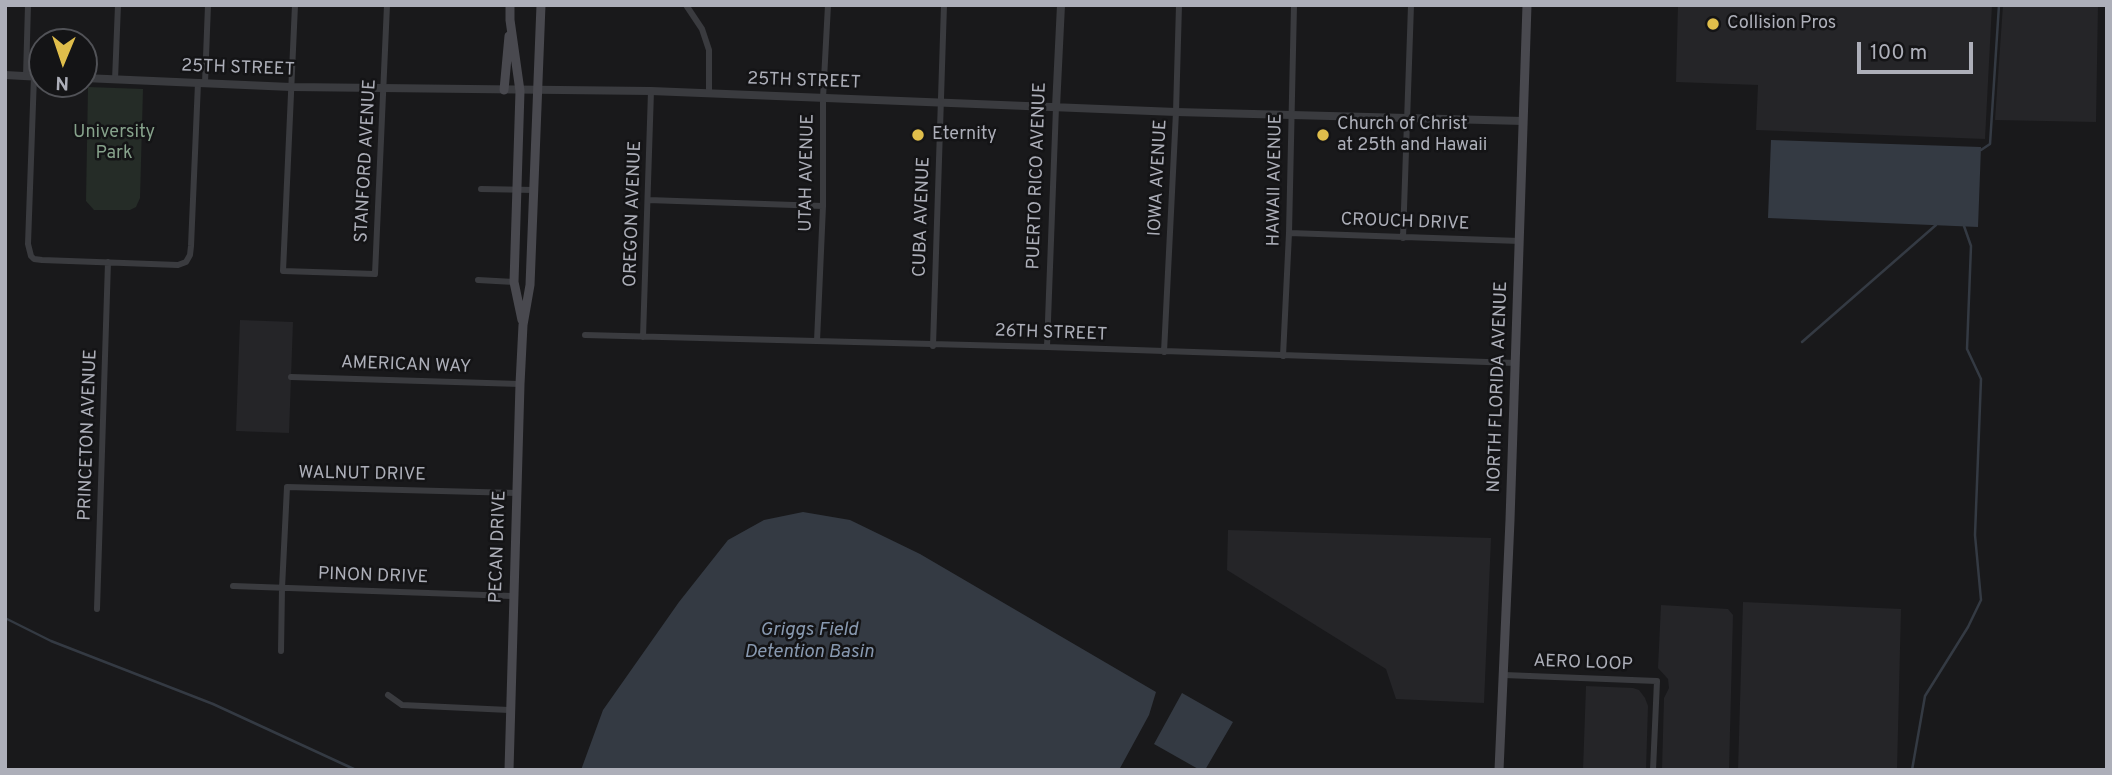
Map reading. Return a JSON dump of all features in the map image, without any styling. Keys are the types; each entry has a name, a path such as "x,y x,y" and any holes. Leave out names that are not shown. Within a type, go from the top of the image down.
{"main road":[{"name":"PECAN DRIVE","path":"510,5 520,91 514,282 523,325"},
{"name":"PECAN DRIVE","path":"509,770 520,384 523,325 530,285 541,5"},
{"name":"NORTH FLORIDA AVENUE","path":"1499,770 1516,363 1527,5"},
{"path":"504,90 510,20"}],"street":[{"path":"28,5 30,28"},
{"path":"115,80 118,5"},
{"path":"33,98 28,244 31,256 42,260 178,265 186,262 190,256 208,5"},
{"path":"291,87 295,5"},
{"name":"STANFORD AVENUE","path":"291,87 283,271 375,274 387,5"},
{"path":"686,5 702,29 709,50 709,93"},
{"name":"UTAH AVENUE","path":"817,341 828,5"},
{"name":"CUBA AVENUE","path":"933,346 944,5"},
{"name":"PUERTO RICO AVENUE","path":"1047,347 1061,5"},
{"name":"IOWA AVENUE","path":"1164,352 1179,5"},
{"name":"HAWAII AVENUE","path":"1283,356 1289,233 1294,5"},
{"path":"1404,238 1411,5"},
{"path":"5,75 28,76"},
{"name":"25TH STREET","path":"98,79 291,87 651,91 1291,116 1524,121"},
{"name":"OREGON AVENUE","path":"643,337 651,91"},
{"path":"481,189 534,190"},
{"path":"648,200 822,206"},
{"name":"CROUCH DRIVE","path":"1289,233 1520,241"},
{"name":"PRINCETON AVENUE","path":"97,609 108,262"},
{"path":"478,280 514,282"},
{"name":"26TH STREET","path":"585,335 1516,363"},
{"name":"AMERICAN WAY","path":"291,377 520,384"},
{"name":"WALNUT DRIVE","path":"281,651 287,487 517,493"},
{"name":"PINON DRIVE","path":"233,586 512,596"},
{"name":"AERO LOOP","path":"1504,675 1657,681 1653,770"},
{"path":"388,695 402,705 509,710"}],"shaded area":[{"path":"1678,5 1992,5 1985,139 1756,130 1758,85 1676,82"},
{"path":"2003,5 2098,5 2096,122 1995,120"},
{"path":"240,320 293,322 289,433 236,431"},
{"path":"1228,530 1491,538 1484,703 1396,699 1386,669 1227,570"},
{"path":"1743,602 1901,609 1897,770 1738,770"},
{"path":"1661,605 1728,609 1733,615 1729,770 1662,770 1664,698 1669,688 1668,679 1658,668"},
{"path":"1586,686 1633,688 1639,690 1645,698 1648,706 1646,770 1583,770"}],"green space":[{"name":"University Park","path":"98,87 143,89 140,198 136,207 130,210 94,210 86,201 88,98 98,98"}],"water":[{"path":"1771,140 1981,147 1978,227 1768,218"},
{"name":"Griggs Field Detention Basin","path":"803,512 850,520 920,554 1156,692 1149,715 1119,770 581,770 603,710 679,602 728,540 764,520"},
{"path":"1182,693 1233,722 1205,770 1200,770 1154,744"}],"waterway":[{"path":"1981,150 1990,144 1999,5"},
{"path":"1802,342 1936,225"},
{"path":"1912,770 1925,696 1968,627 1981,600 1975,535 1981,379 1967,349 1971,246 1964,226"},
{"path":"5,618 51,641 213,704 356,770"}],"place":[{"name":"Collision Pros","path":"1713,24"},
{"name":"Eternity","path":"918,135"},
{"name":"Church of Christ at 25th and Hawaii","path":"1323,135"}]}
